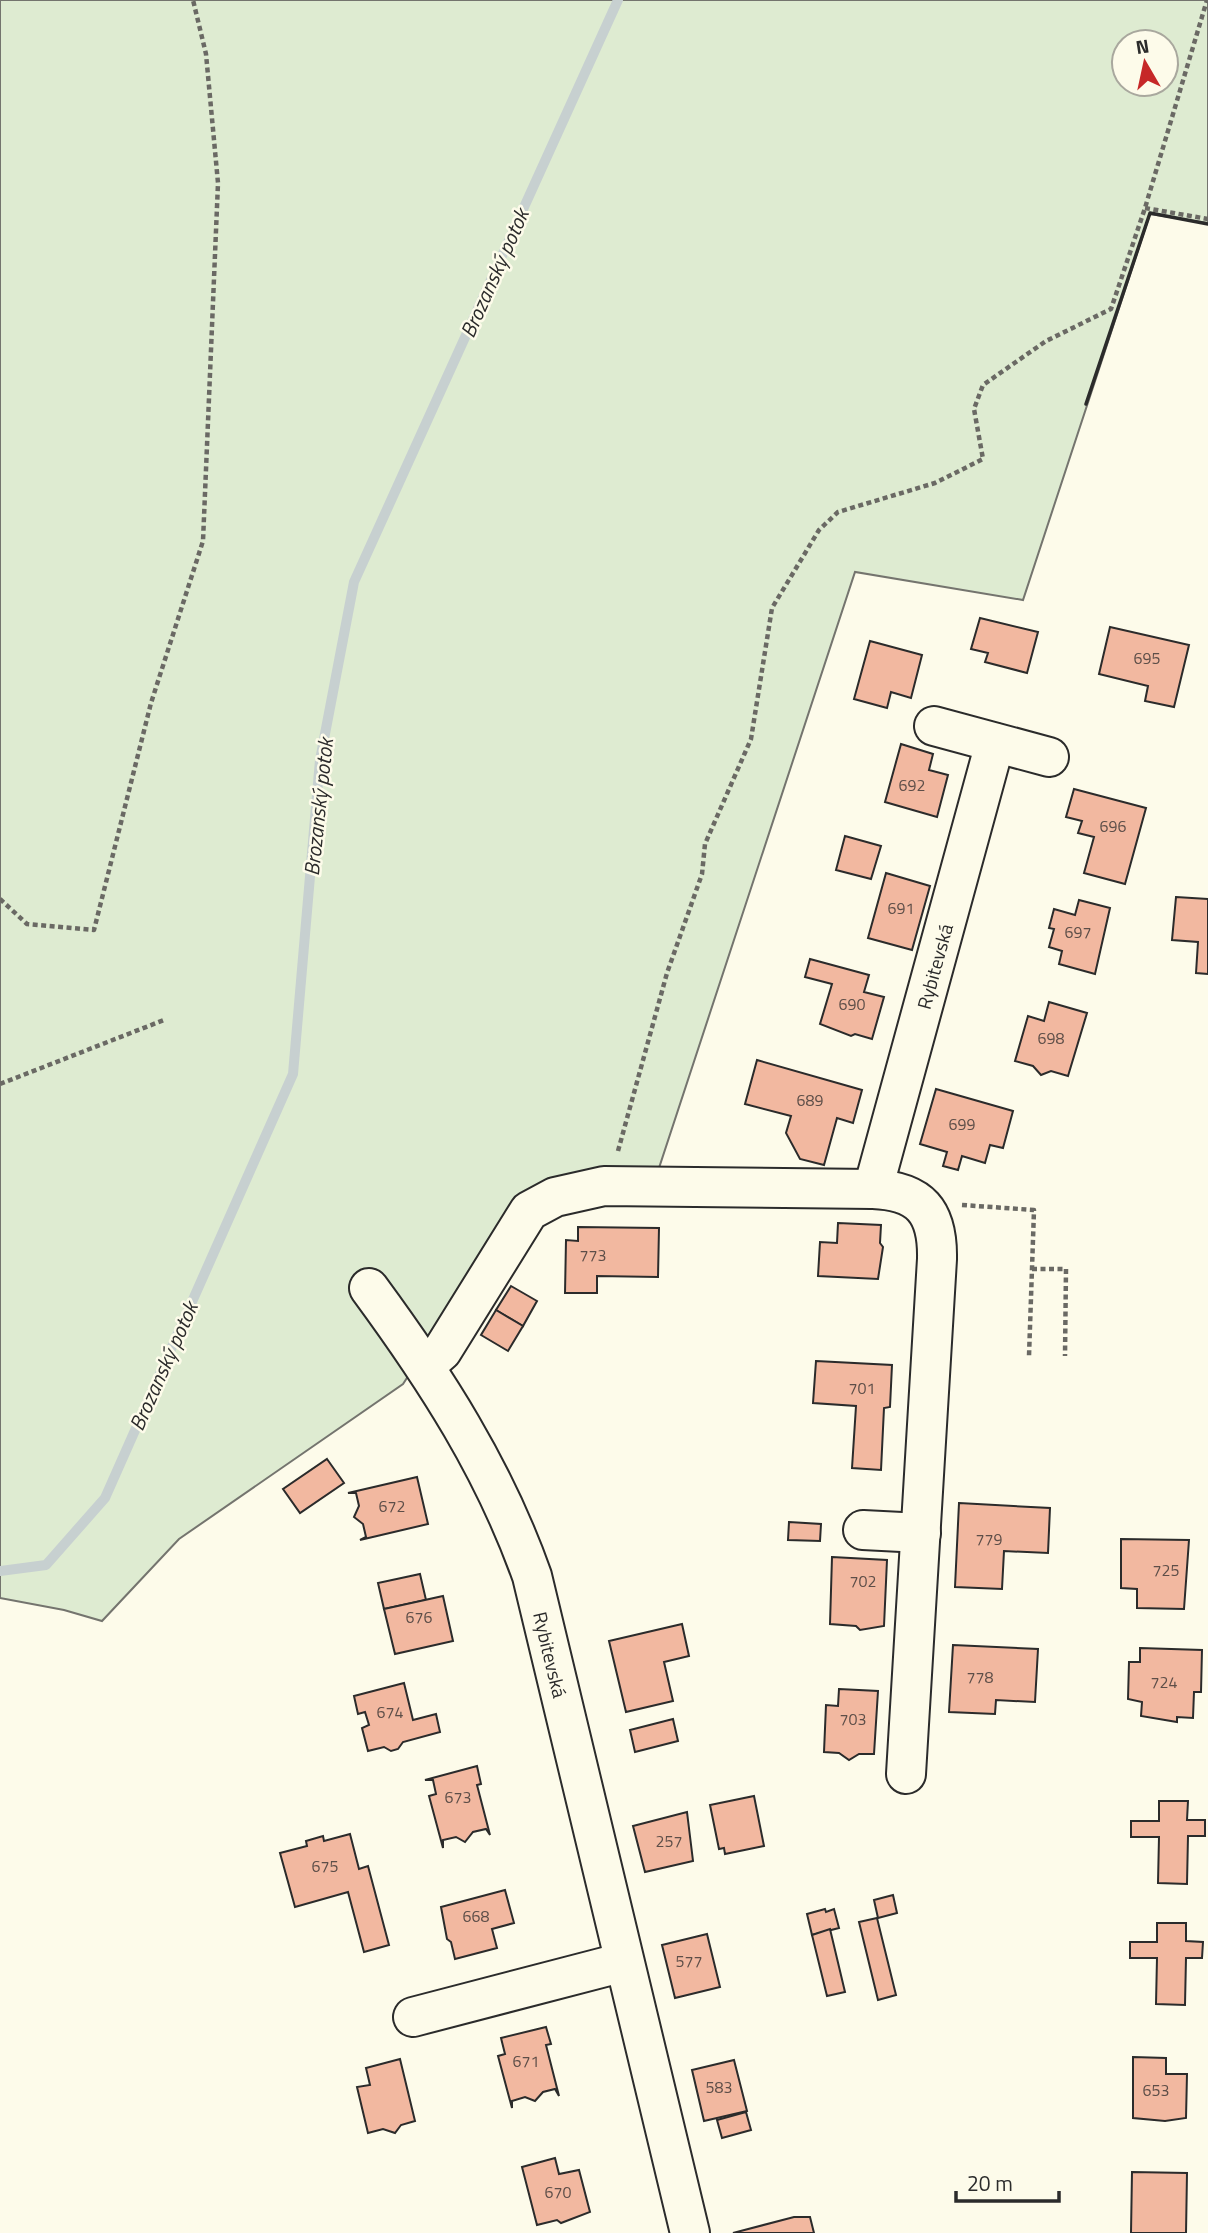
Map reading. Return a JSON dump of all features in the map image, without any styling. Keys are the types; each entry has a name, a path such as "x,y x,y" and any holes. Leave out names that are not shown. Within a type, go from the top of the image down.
{"street":[{"path":"934,726 1049,757"},
{"name":"Rybitevská","path":"873,1189 995,743"},
{"path":"426,1365 442,1351 529,1211 555,1197 604,1186 873,1189 895,1190 923,1205 932,1218 937,1240 906,1774"},
{"name":"Rybitevská","path":"369,1288 426,1365 470,1437 500,1495 532,1576 690,2233"},
{"path":"863,1530 921,1533"},
{"path":"413,2017 624,1962"}],"path":[{"path":"0,899 27,924 94,930 151,703 203,541 218,183 206,54 193,0"},
{"path":"604,1186 622,1139 667,973 702,874 705,844 751,739 772,608 819,530 838,512 935,483 983,459 974,409 983,385 1046,341 1111,309 1145,208 1207,0"},
{"path":"1145,208 1208,219"},
{"path":"0,1084 164,1020"},
{"path":"923,1205 979,1205 1034,1210 1029,1356"},
{"path":"1032,1269 1066,1269 1065,1356"}],"green space":[{"path":"0,0 1208,0 1208,223 1150,214 1023,600 855,572 656,1177 522,1200 403,1384 179,1539 102,1621 64,1610 0,1598"}],"building":[{"path":"980,618 1038,632 1027,673 985,662 988,653 971,649"},
{"path":"1110,627 1189,645 1174,707 1145,701 1148,686 1099,674"},
{"path":"870,641 922,655 911,698 891,692 887,708 854,699"},
{"path":"901,744 933,754 929,770 948,775 937,817 885,802"},
{"path":"1074,789 1146,808 1125,884 1084,873 1094,837 1078,833 1082,821 1066,817"},
{"path":"845,836 881,846 871,879 836,870"},
{"path":"886,873 930,886 912,950 868,938"},
{"path":"1176,897 1208,899 1208,974 1196,973 1198,942 1172,940"},
{"path":"1079,900 1110,908 1095,974 1059,964 1062,951 1049,947 1054,929 1049,928 1054,909 1075,915"},
{"path":"810,959 869,975 864,992 884,997 872,1039 855,1034 851,1036 820,1024 832,984 805,977"},
{"path":"1049,1002 1087,1013 1068,1076 1051,1071 1041,1075 1033,1066 1015,1061 1028,1016 1044,1021"},
{"path":"757,1060 862,1090 853,1123 837,1118 824,1165 800,1159 786,1133 791,1116 745,1104"},
{"path":"936,1089 1013,1111 1003,1148 990,1145 985,1163 962,1156 958,1170 943,1166 947,1152 920,1144"},
{"path":"838,1223 881,1225 880,1243 883,1247 878,1279 818,1276 820,1242 837,1243"},
{"path":"578,1227 659,1228 658,1277 597,1276 597,1293 565,1293 566,1240 578,1241"},
{"path":"511,1286 537,1301 523,1326 496,1310"},
{"path":"496,1310 523,1326 508,1351 481,1335"},
{"path":"816,1361 892,1365 890,1407 884,1408 881,1470 852,1468 856,1406 813,1403"},
{"path":"327,1459 344,1483 300,1513 283,1489"},
{"path":"417,1477 428,1524 360,1540 366,1537 363,1524 354,1517 359,1506 356,1493 348,1493"},
{"path":"959,1503 1050,1508 1048,1553 1004,1551 1002,1589 955,1587"},
{"path":"789,1522 821,1524 820,1541 788,1540"},
{"path":"1121,1539 1189,1540 1184,1609 1137,1608 1137,1589 1121,1588"},
{"path":"832,1557 887,1560 884,1626 860,1630 856,1626 830,1624"},
{"path":"420,1574 426,1600 384,1609 378,1583"},
{"path":"443,1596 453,1641 395,1654 384,1609"},
{"path":"682,1624 689,1656 664,1662 673,1701 626,1712 609,1641"},
{"path":"953,1645 1038,1649 1035,1702 996,1700 995,1714 949,1712"},
{"path":"1140,1648 1202,1650 1201,1692 1194,1692 1193,1718 1177,1717 1177,1722 1141,1716 1142,1702 1128,1699 1129,1662 1140,1662"},
{"path":"404,1683 413,1720 436,1714 440,1732 403,1742 398,1749 391,1751 384,1747 368,1751 362,1728 369,1725 365,1712 358,1714 354,1696"},
{"path":"839,1689 878,1691 874,1754 859,1754 849,1760 839,1753 824,1752 826,1705 838,1706"},
{"path":"673,1719 678,1741 635,1752 630,1730"},
{"path":"477,1766 481,1784 477,1785 490,1835 486,1829 473,1832 465,1842 456,1837 443,1840 443,1848 429,1796 436,1794 433,1780 425,1780"},
{"path":"754,1796 764,1846 725,1854 724,1848 719,1849 710,1805"},
{"path":"1159,1801 1188,1801 1187,1820 1205,1820 1205,1836 1188,1836 1187,1884 1158,1883 1159,1837 1131,1837 1131,1821 1159,1821"},
{"path":"687,1812 693,1861 645,1872 633,1826"},
{"path":"350,1834 359,1869 368,1866 389,1945 364,1952 348,1892 295,1907 280,1853 307,1846 306,1841 323,1836 324,1841"},
{"path":"505,1890 514,1923 492,1929 497,1948 455,1959 451,1942 447,1939 441,1907"},
{"path":"893,1895 897,1913 878,1918 874,1900"},
{"path":"825,1909 826,1912 834,1909 839,1928 812,1935 807,1914"},
{"path":"877,1918 896,1995 878,2000 859,1922"},
{"path":"1157,1923 1186,1923 1186,1941 1203,1942 1202,1958 1186,1958 1185,2005 1156,2004 1157,1958 1130,1958 1130,1942 1157,1942"},
{"path":"830,1929 845,1992 827,1996 812,1935"},
{"path":"707,1934 720,1987 675,1998 662,1945"},
{"path":"546,2027 551,2044 546,2045 559,2096 555,2089 543,2092 535,2101 525,2097 512,2101 512,2108 498,2056 505,2054 501,2038"},
{"path":"1133,2057 1166,2058 1166,2074 1187,2074 1186,2118 1165,2121 1133,2118"},
{"path":"400,2059 415,2121 401,2125 395,2133 383,2129 368,2133 357,2087 370,2085 366,2068"},
{"path":"734,2060 747,2111 704,2121 692,2070"},
{"path":"746,2112 751,2130 722,2138 717,2120"},
{"path":"555,2158 559,2174 579,2170 590,2212 561,2223 557,2220 537,2225 522,2167"},
{"path":"1132,2172 1187,2173 1186,2233 1131,2233"},
{"path":"794,2217 810,2217 814,2233 733,2233"}],"waterway":[{"name":"Brozanský potok","path":"0,1571 46,1565 105,1498 293,1074 320,760 354,582 618,0"}],"wall":[{"path":"1086,404 1150,213 1208,224"}]}
